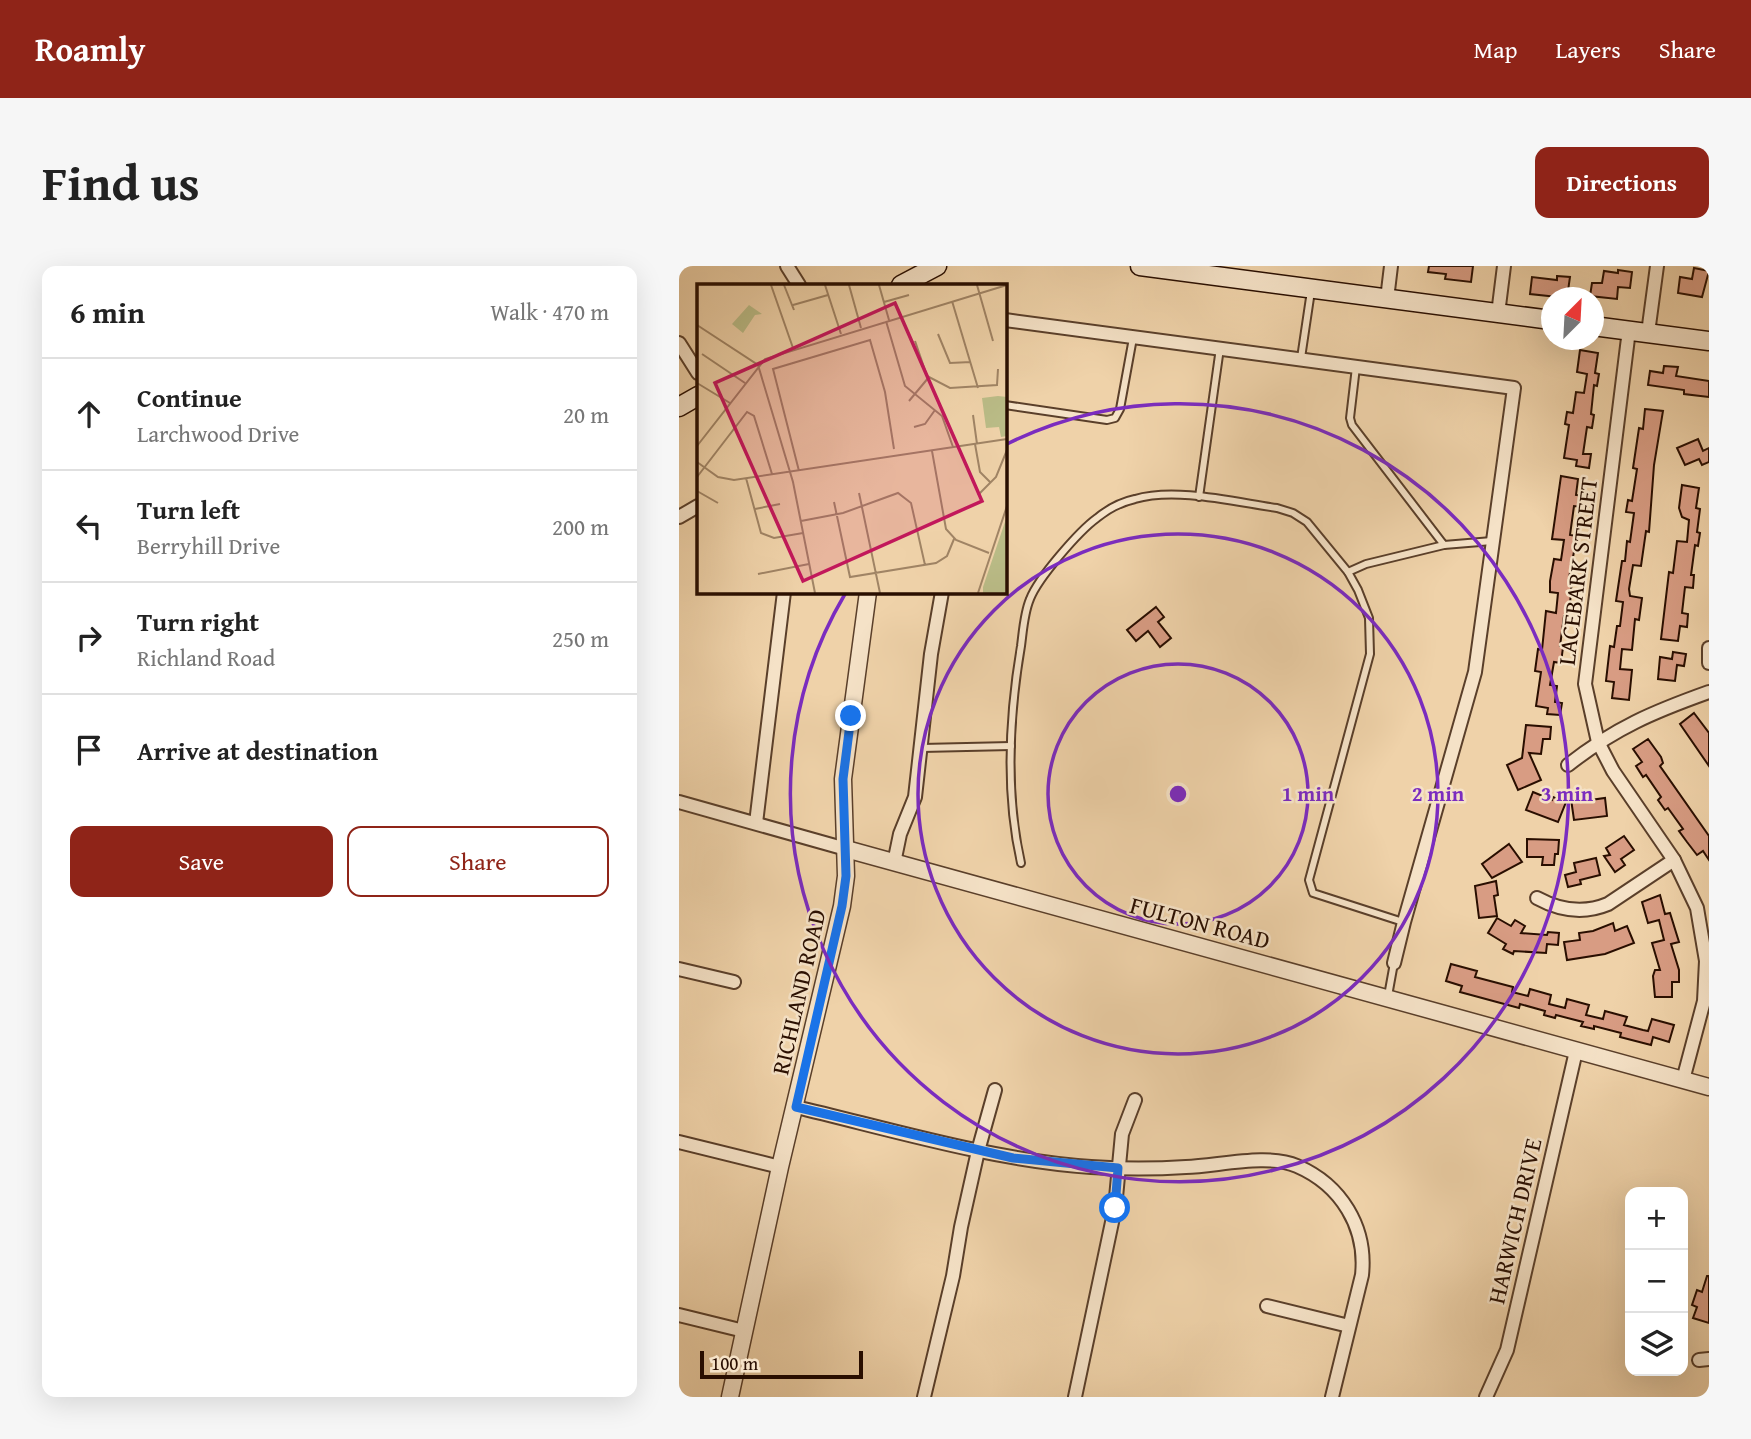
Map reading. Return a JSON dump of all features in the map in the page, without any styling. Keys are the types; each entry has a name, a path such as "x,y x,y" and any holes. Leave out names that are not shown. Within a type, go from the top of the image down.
{"main road":[{"path":"1140,266 1541,319"},
{"path":"903,284 927,272"},
{"path":"1604,327 1709,341"},
{"path":"679,407 697,397"}],"street":[{"path":"787,266 798,284"},
{"path":"1387,299 1391,266"},
{"path":"1497,314 1504,266"},
{"path":"1648,333 1657,266"},
{"path":"1006,320 1514,388 1475,672 1404,922 1395,963"},
{"name":"LACEBARK STREET","path":"1629,330 1585,684 1598,741 1613,771 1674,860 1697,908 1706,961 1704,1001 1683,1080"},
{"path":"679,343 697,371"},
{"path":"679,517 697,507"},
{"path":"757,823 784,593"},
{"name":"RICHLAND ROAD","path":"730,1397 780,1167 842,906 846,849 842,817 843,779 868,593"},
{"path":"894,863 900,834 915,797 941,593"},
{"path":"1709,648 1709,663"},
{"path":"1568,765 1598,741 1655,711 1709,692"},
{"name":"FULTON ROAD","path":"679,802 1709,1087"},
{"path":"1537,898 1549,905 1574,910 1599,908 1674,860"},
{"path":"679,969 734,982"},
{"name":"HARWICH DRIVE","path":"1486,1397 1507,1350 1576,1051"},
{"path":"924,1397 953,1276 978,1150 995,1090"},
{"path":"1075,1397 1110,1235 1122,1134 1135,1100"},
{"path":"796,1107 1013,1158 1118,1168 1186,1168 1257,1160 1294,1164 1320,1178 1346,1204 1354,1219 1364,1256 1332,1397"},
{"path":"679,1142 780,1167"},
{"path":"1267,1306 1349,1326"},
{"path":"679,1315 744,1331"}],"lane":[{"path":"1301,358 1311,289"},
{"path":"1006,405 1107,420 1115,418 1120,409 1134,336"},
{"path":"1199,498 1220,348"},
{"path":"1356,366 1350,418 1352,425 1444,545"},
{"path":"1021,863 1016,841 1011,746 1012,700 1028,601 1039,579 1095,519 1118,504 1138,498 1174,493 1277,508 1293,513 1307,522 1348,572 1359,590 1369,618 1370,654 1309,880 1313,893 1404,922"},
{"path":"1348,572 1444,545 1494,540"},
{"path":"920,748 1011,746"},
{"path":"1387,999 1395,963"}],"building":[{"path":"1429,266 1473,266 1471,282 1445,279 1446,274 1428,272"},
{"path":"1694,268 1709,271 1702,297 1678,293 1680,277 1692,279"},
{"path":"1618,270 1632,272 1630,288 1618,287 1617,299 1604,298 1604,287 1591,287 1592,283 1602,283 1604,271 1618,273"},
{"path":"1557,276 1570,277 1569,287 1541,287 1541,295 1530,294 1532,277 1557,280"},
{"path":"1580,350 1598,353 1595,373 1599,374 1597,386 1594,385 1591,414 1594,415 1592,428 1587,427 1583,454 1591,454 1589,468 1576,466 1577,460 1564,458 1569,425 1565,424 1567,412 1573,413 1576,392 1584,393 1587,374 1577,372"},
{"path":"1664,366 1678,367 1676,376 1709,381 1709,397 1648,385 1650,371 1663,373"},
{"path":"1645,409 1663,411 1654,465 1649,532 1646,531 1641,566 1633,565 1629,589 1630,596 1642,598 1639,620 1635,619 1632,650 1622,649 1620,669 1632,670 1629,700 1612,698 1614,682 1606,681 1610,646 1614,647 1617,626 1620,626 1623,602 1616,601 1622,561 1625,561 1627,541 1630,542 1634,513 1626,512 1628,500 1632,501 1637,469 1633,468"},
{"path":"1698,439 1703,451 1709,448 1709,462 1702,465 1699,459 1685,465 1677,448"},
{"path":"1561,476 1578,479 1576,495 1583,496 1582,507 1574,506 1570,535 1577,536 1569,578 1572,578 1570,604 1568,616 1564,616 1561,663 1554,662 1550,685 1557,686 1555,702 1562,703 1560,715 1547,714 1548,708 1536,706 1541,672 1535,671 1538,649 1542,650 1546,611 1556,613 1558,593 1550,592 1550,581 1554,559 1561,560 1564,540 1552,539"},
{"path":"1682,485 1699,488 1696,508 1700,509 1697,532 1700,533 1698,546 1695,545 1691,575 1694,575 1693,588 1685,587 1682,613 1688,614 1687,627 1680,626 1678,641 1661,639 1669,572 1673,573 1677,541 1687,542 1689,520 1682,517 1679,508"},
{"path":"1156,607 1164,617 1158,622 1171,638 1160,647 1148,631 1136,641 1127,630"},
{"path":"1673,652 1686,654 1684,666 1677,665 1675,681 1658,679 1660,657 1672,659"},
{"path":"1694,713 1709,733 1709,766 1680,724"},
{"path":"1526,725 1551,727 1550,739 1543,739 1541,754 1529,753 1541,780 1518,790 1507,765 1522,758"},
{"path":"1648,739 1661,757 1663,763 1660,766 1709,836 1709,860 1703,851 1697,855 1679,831 1683,829 1668,808 1665,810 1658,800 1661,797 1646,775 1643,777 1636,766 1642,762 1633,749"},
{"path":"1533,792 1552,800 1553,797 1566,802 1558,822 1526,810"},
{"path":"1583,797 1583,801 1605,798 1607,816 1574,820 1571,799"},
{"path":"1624,836 1634,850 1621,859 1625,865 1615,872 1604,856 1610,855 1606,848"},
{"path":"1527,839 1559,840 1554,865 1542,865 1543,857 1527,857"},
{"path":"1509,844 1522,862 1492,878 1482,864"},
{"path":"1596,858 1600,875 1580,880 1581,884 1568,887 1565,875 1576,872 1574,863"},
{"path":"1496,881 1498,895 1494,896 1497,916 1479,918 1475,886"},
{"path":"1660,895 1665,914 1670,913 1679,942 1671,944 1679,970 1679,982 1672,982 1672,997 1655,997 1653,976 1655,970 1660,970 1652,943 1664,940 1659,920 1648,923 1642,902"},
{"path":"1497,918 1511,926 1515,920 1525,926 1521,933 1559,933 1558,945 1547,944 1546,953 1514,951 1513,954 1503,949 1506,944 1488,933"},
{"path":"1613,923 1615,931 1627,926 1634,943 1605,954 1567,960 1564,942 1580,940 1579,933"},
{"path":"1451,964 1477,971 1475,977 1513,987 1512,992 1528,996 1530,989 1551,995 1549,1004 1565,1008 1567,999 1589,1005 1586,1015 1603,1019 1605,1011 1627,1017 1624,1025 1648,1031 1652,1019 1674,1025 1669,1042 1653,1037 1651,1045 1620,1037 1621,1033 1594,1026 1594,1029 1581,1026 1583,1022 1556,1015 1555,1018 1544,1015 1545,1011 1520,1004 1519,1008 1460,992 1462,986 1446,981"},
{"path":"1707,1276 1709,1323 1693,1318 1697,1307 1692,1305 1697,1290 1702,1292"}],"route":[{"path":"851,716 843,779 842,817 846,876 842,906 796,1107 1013,1158 1118,1168 1115,1208"}]}
